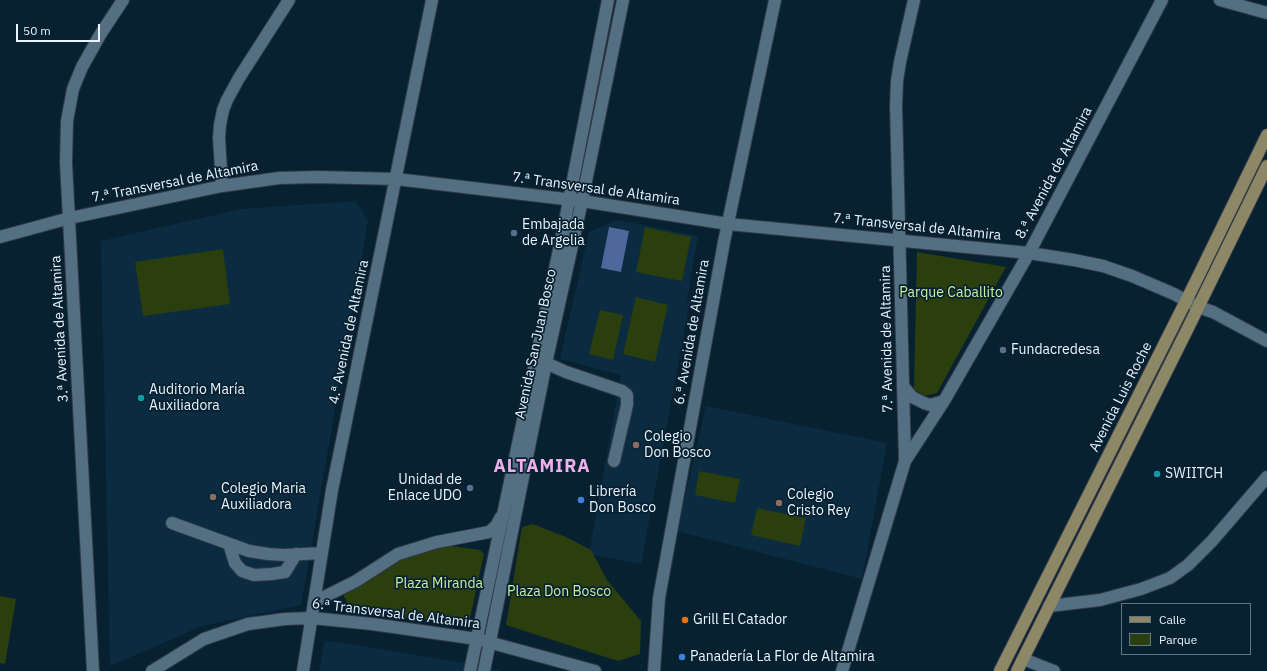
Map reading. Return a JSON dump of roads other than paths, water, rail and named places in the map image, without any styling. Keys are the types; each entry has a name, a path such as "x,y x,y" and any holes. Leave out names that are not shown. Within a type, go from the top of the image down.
{"main road":[{"name":"Avenida Luis Roche","path":"1000,671 1267,135"},
{"name":"Avenida Luis Roche","path":"1017,671 1267,166"}],"street":[{"name":"3.ª Avenida de Altamira","path":"93,667 66,162 67,121 74,89 82,68 100,35 123,0"},
{"path":"222,186 219,138 223,110 239,78 289,0"},
{"name":"4.ª Avenida de Altamira","path":"304,671 334,482 432,0"},
{"name":"Avenida San Juan Bosco","path":"484,671 570,199 608,0"},
{"name":"Avenida San Juan Bosco","path":"470,671 504,512 582,201 624,0"},
{"name":"6.ª Avenida de Altamira","path":"654,671 658,598 728,224 775,0"},
{"name":"7.ª Avenida de Altamira","path":"842,671 905,461 897,81 904,41 914,0"},
{"name":"8.ª Avenida de Altamira","path":"905,461 944,401 1029,253 1162,0"},
{"path":"1220,0 1267,13"},
{"name":"7.ª Transversal de Altamira","path":"0,237 70,218 222,186 279,178 318,177 396,179 570,199 728,224 1029,253 1102,266 1132,276 1186,300 1198,307"},
{"path":"1198,307 1213,312 1267,341"},
{"path":"541,361 566,372 622,391 627,395 628,405 614,461"},
{"path":"903,386 912,397 924,403 930,405 944,401"},
{"path":"1049,606 1100,600 1141,589 1170,578 1193,560 1267,477"},
{"path":"314,602 356,581 398,554 437,542 489,532 496,526 504,512"},
{"path":"172,523 250,551 268,554 322,553"},
{"path":"229,544 235,563 238,567 242,571 254,575 285,572 296,554"},
{"name":"6.ª Transversal de Altamira","path":"152,671 204,639 241,626 285,619 312,618 372,624 477,639 596,671"},
{"path":"1022,659 1054,671"},
{"path":"93,667 104,671"}],"water":[{"path":"609,227 629,231 621,272 601,268"}],"place":[{"name":"Embajada de Argelia","path":"514,233"},
{"name":"Fundacredesa","path":"1003,350"},
{"name":"Auditorio María Auxiliadora","path":"141,398"},
{"name":"Colegio Don Bosco","path":"636,445"},
{"name":"SWIITCH","path":"1157,474"},
{"name":"Unidad de Enlace UDO","path":"470,488"},
{"name":"Colegio Maria Auxiliadora","path":"213,497"},
{"name":"Librería Don Bosco","path":"581,500"},
{"name":"Colegio Cristo Rey","path":"779,503"},
{"name":"Grill El Catador","path":"685,620"},
{"name":"Panadería La Flor de Altamira","path":"682,657"}],"district":[{"name":"ALTAMIRA","path":"542,467"}],"park label":[{"name":"Parque Caballito","path":"951,293"},
{"name":"Plaza Miranda","path":"439,584"},
{"name":"Plaza Don Bosco","path":"559,592"}]}
